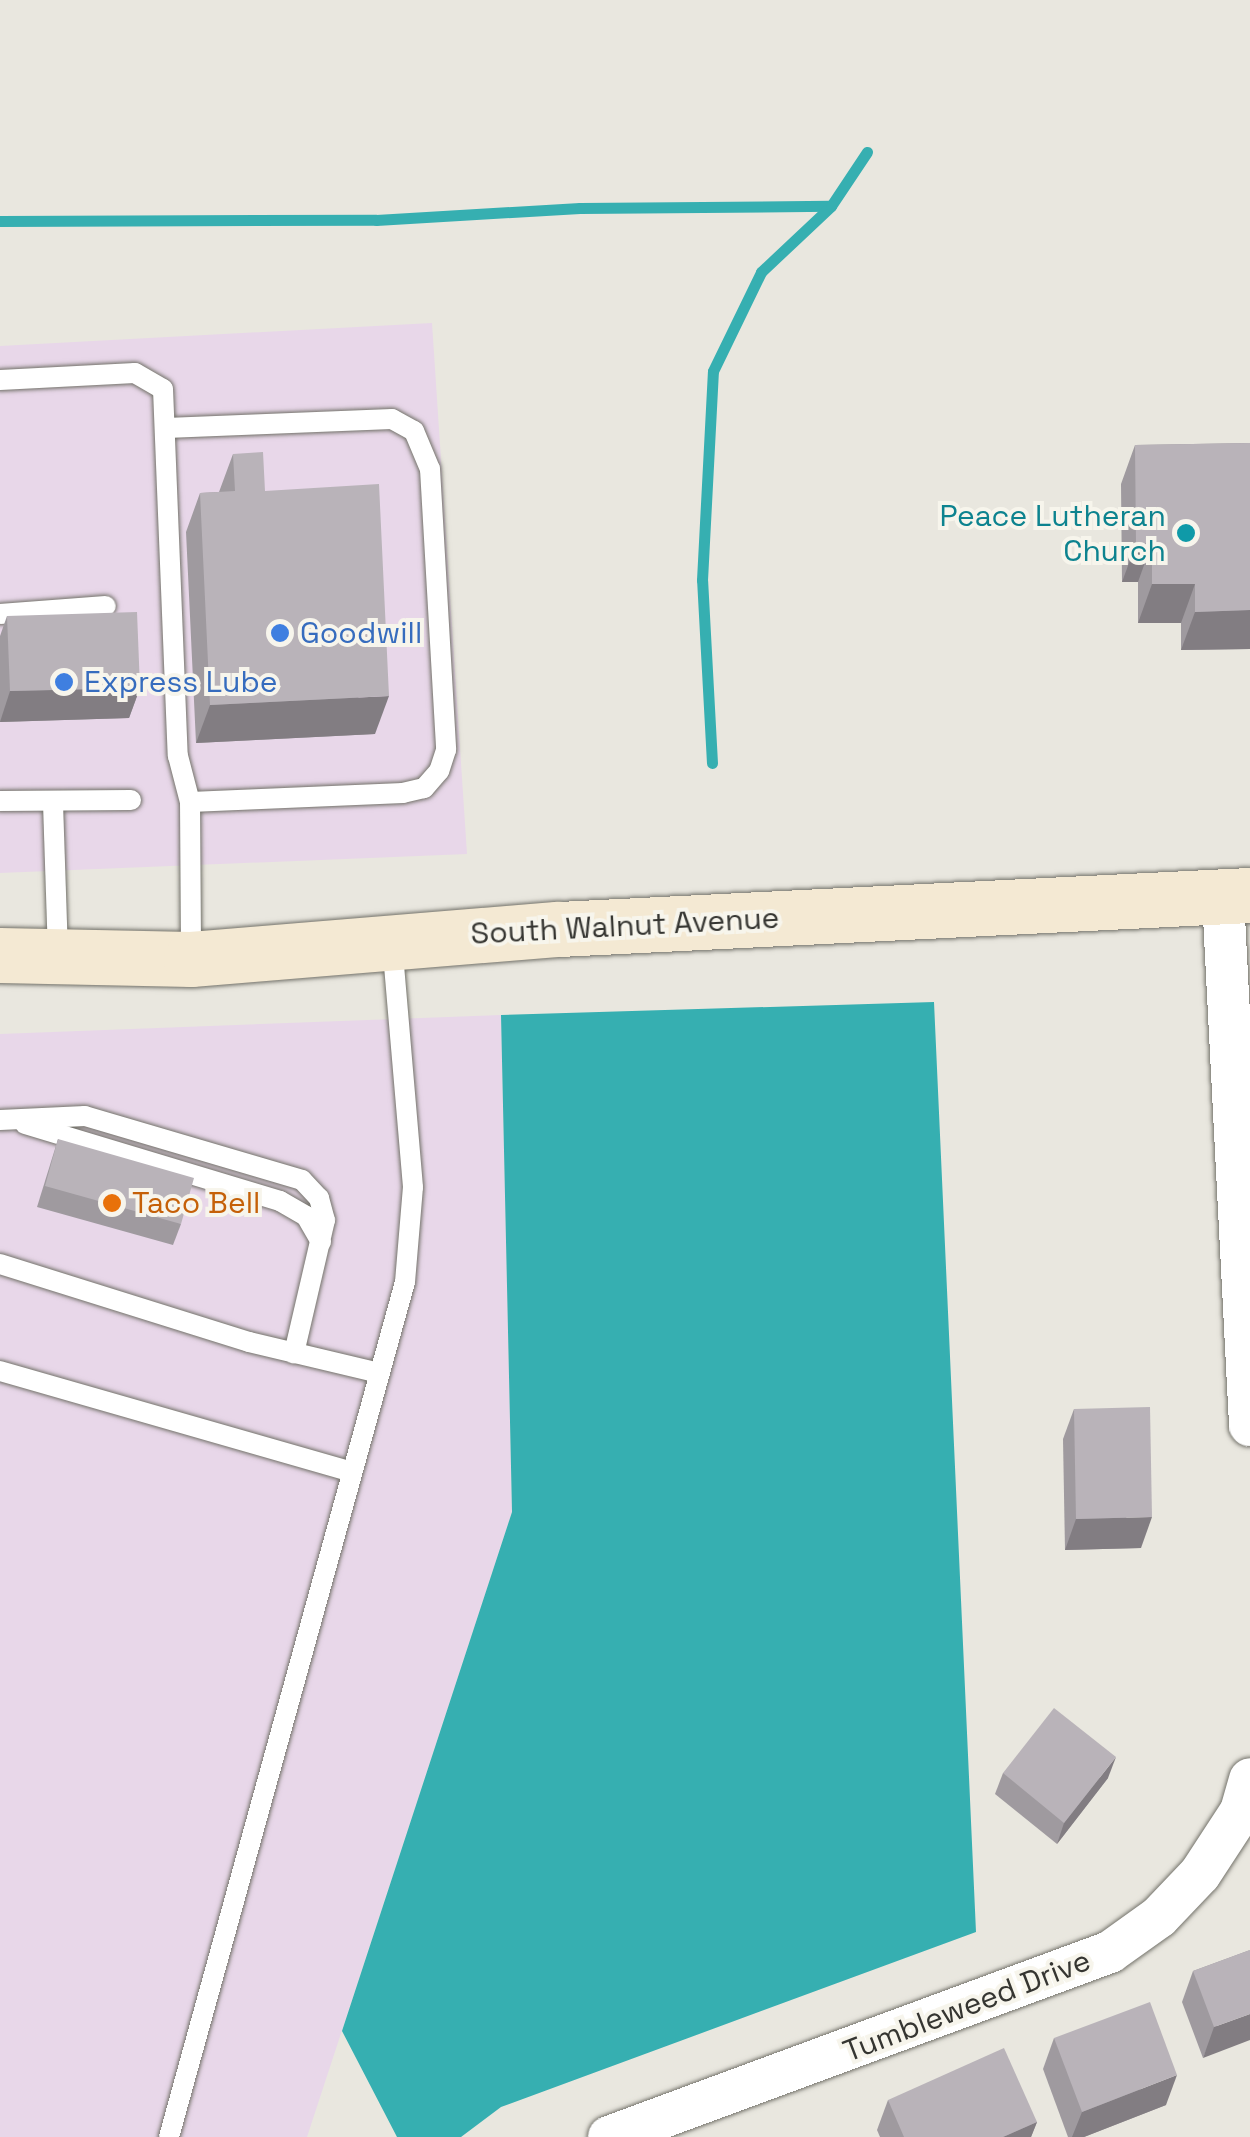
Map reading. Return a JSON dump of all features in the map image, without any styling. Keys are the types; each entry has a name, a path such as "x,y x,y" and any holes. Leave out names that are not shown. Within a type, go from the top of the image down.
{"street":[{"name":"South Walnut Avenue","path":"0,955 58,952 190,958 392,940 1236,896"},
{"path":"1236,896 1250,1425"},
{"name":"Tumbleweed Drive","path":"609,2137 1110,1952 1159,1917 1200,1874 1241,1811 1250,1778"}],"lane":[{"path":"0,380 146,374 162,389 178,756 190,802 190,958"},
{"path":"166,428 392,420 414,430 430,469 446,750 440,771 424,788 403,793 190,802"},
{"path":"0,614 106,606"},
{"path":"0,801 131,800"},
{"path":"53,802 58,952"},
{"path":"169,2137 405,1282 414,1216 392,940"},
{"path":"10,1121 85,1116 292,1174 324,1209 294,1353"},
{"path":"10,1121 289,1204 312,1223 320,1242"},
{"path":"0,1264 36,1280 379,1373"},
{"path":"0,1371 352,1472"}],"shaded area":[{"path":"432,323 467,854 0,873 0,346"},
{"path":"501,1015 512,1512 307,2137 0,2137 0,1034"}],"water":[{"path":"934,1002 976,1932 501,2107 461,2137 397,2137 342,2031 512,1512 501,1015"}],"building":[{"name":"Peace Lutheran Church","path":"1250,443 1250,610 1195,612 1195,584 1152,584 1152,543 1136,544 1135,445"},
{"name":"Goodwill","path":"263,452 265,491 379,484 389,696 210,705 200,493 235,491 233,454"},
{"path":"137,612 140,688 10,691 7,616"},
{"path":"58,1139 194,1178 181,1224 45,1186"},
{"path":"1150,1407 1152,1517 1076,1519 1074,1409"},
{"path":"1054,1708 1116,1757 1064,1823 1003,1773"},
{"path":"1250,1950 1250,2014 1214,2027 1193,1971"},
{"path":"1150,2002 1177,2075 1082,2112 1054,2038"},
{"path":"1004,2048 1037,2122 1003,2137 904,2137 888,2100"}],"waterway":[{"path":"712,763 702,580 713,371 761,272 831,206 867,152"},
{"path":"0,221 376,220 580,208 831,206"}],"place":[{"name":"Peace Lutheran Church","path":"1186,533"},
{"name":"Goodwill","path":"280,633"},
{"name":"Express Lube","path":"64,682"},
{"name":"Taco Bell","path":"112,1203"}]}
